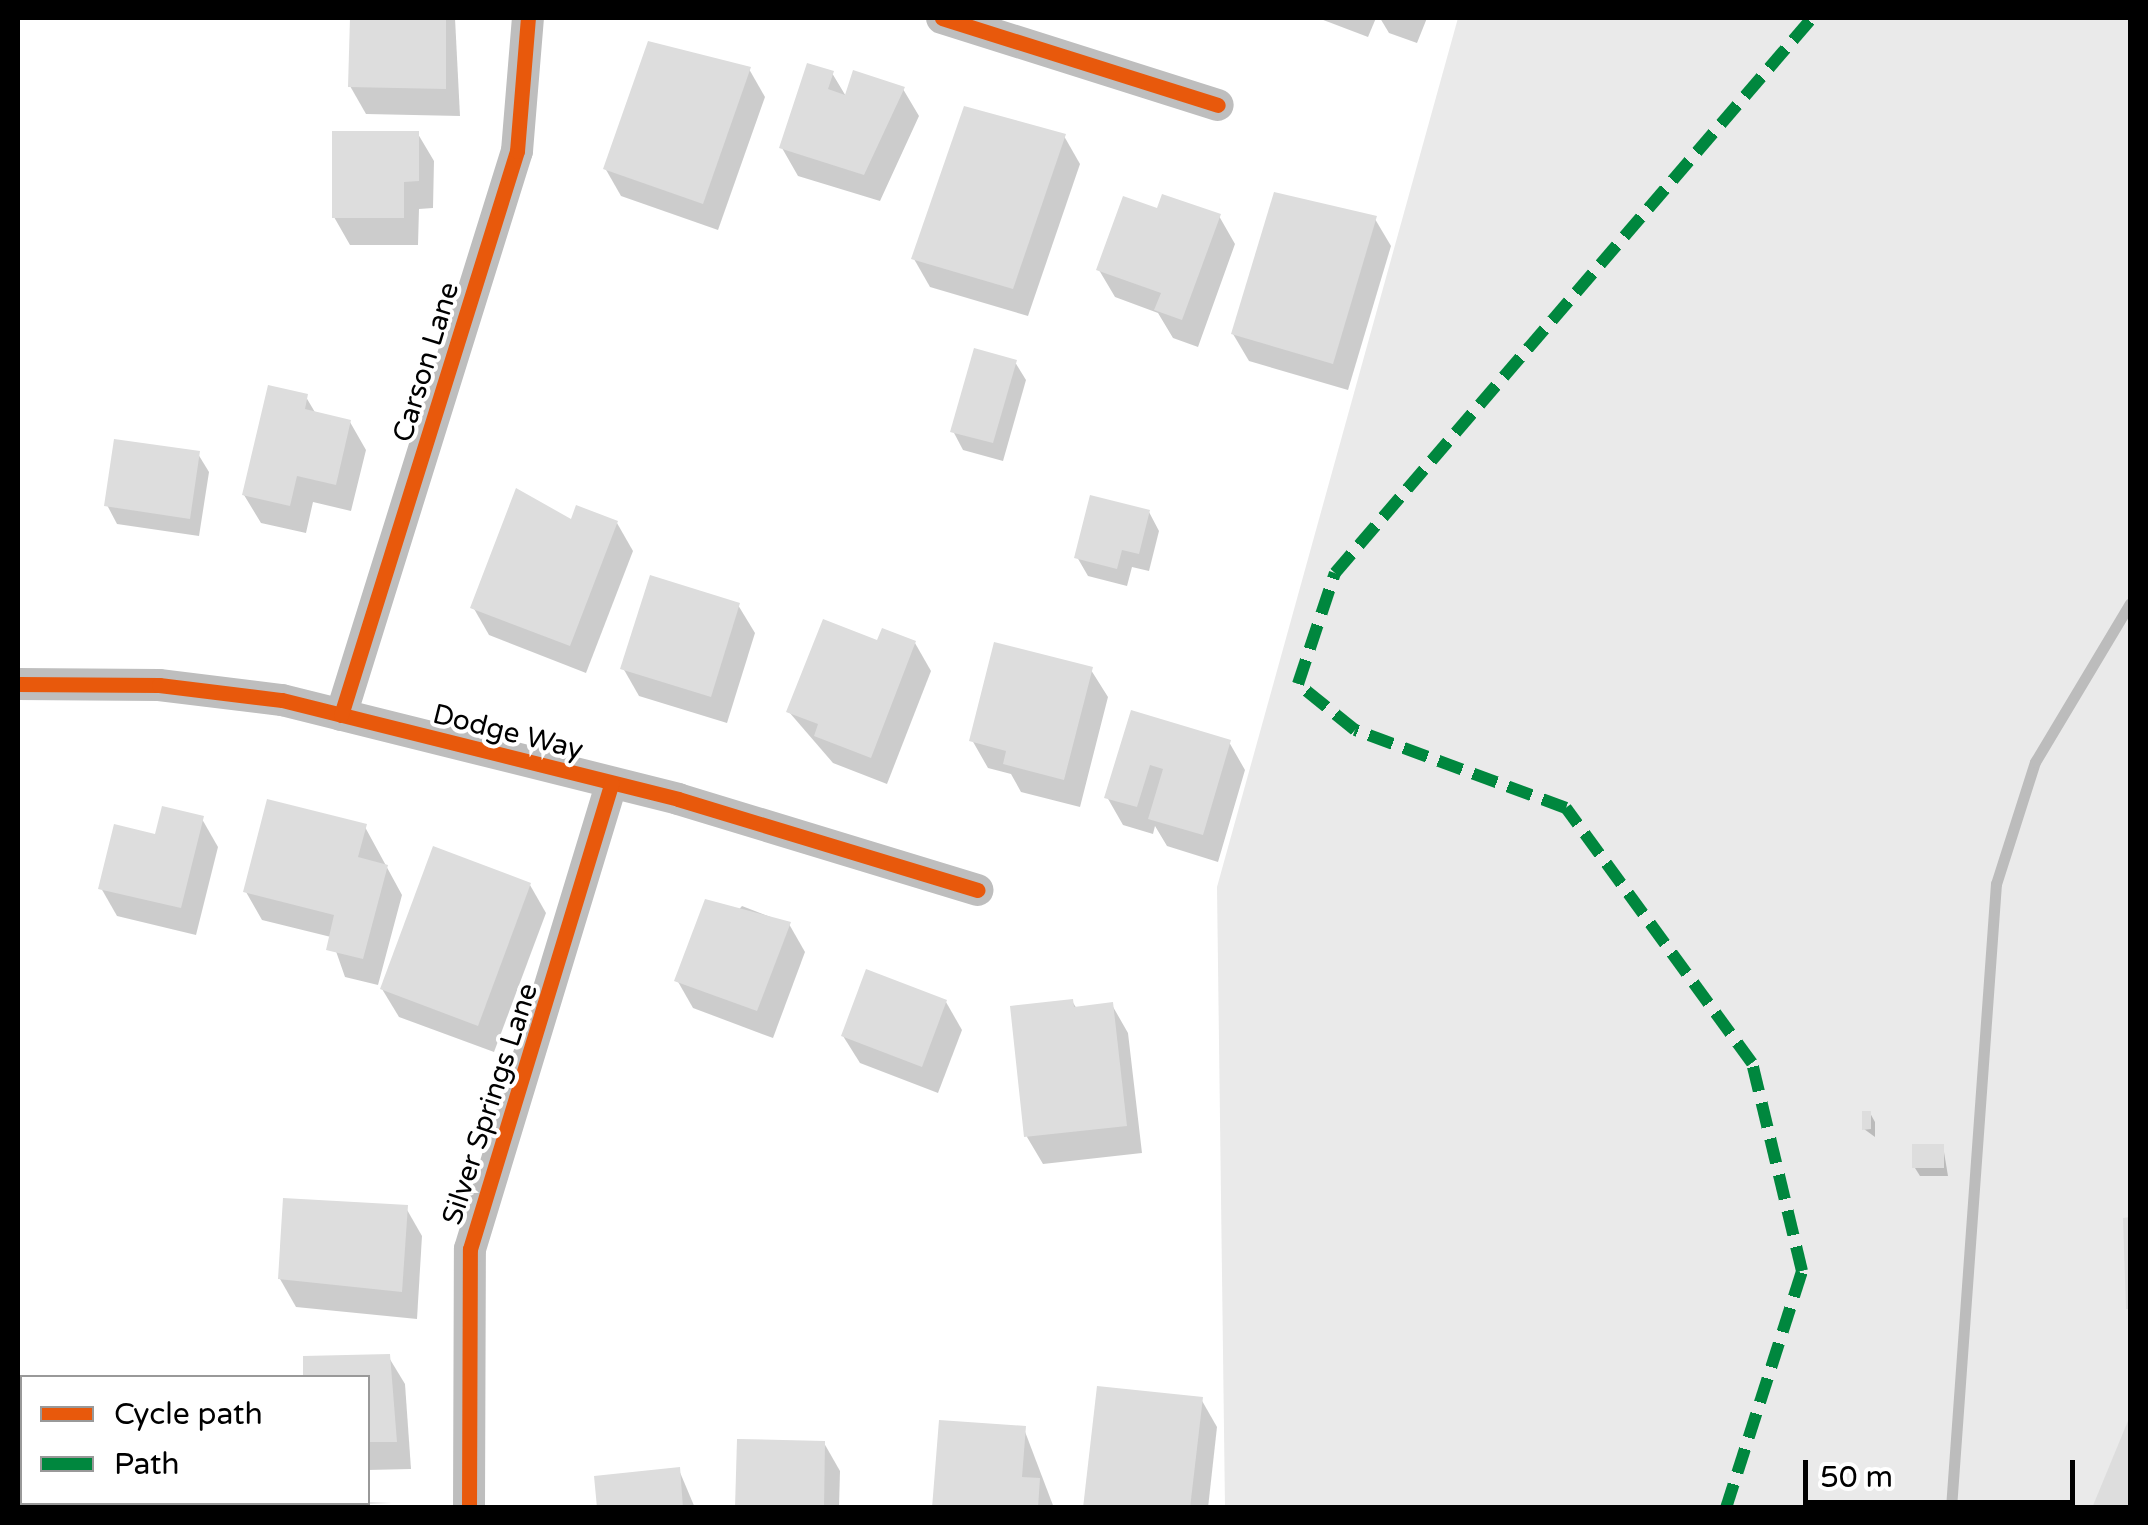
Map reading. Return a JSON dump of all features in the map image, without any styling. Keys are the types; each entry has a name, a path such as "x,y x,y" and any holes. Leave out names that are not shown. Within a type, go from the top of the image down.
{"street":[{"name":"Carson Lane","path":"341,715 518,151 528,18"},
{"path":"942,18 1218,104"},
{"name":"Dodge Way","path":"18,684 159,685 341,715 612,783 977,890"},
{"name":"Silver Springs Lane","path":"469,1508 470,1250 612,783"}],"shaded area":[{"path":"1458,18 2130,18 2130,1507 1225,1507 1217,887"}],"building":[{"path":"350,18 446,18 446,89 348,87"},
{"path":"648,41 751,67 703,204 603,169"},
{"path":"807,63 834,71 828,89 845,95 853,70 905,87 864,175 779,148"},
{"path":"964,106 1066,134 1013,289 911,259"},
{"path":"332,131 419,131 419,181 404,182 404,218 332,218"},
{"path":"1274,192 1377,216 1333,364 1231,334"},
{"path":"1162,194 1221,214 1182,320 1154,310 1161,293 1096,270 1123,196 1157,208"},
{"path":"974,348 1017,360 993,443 950,432"},
{"path":"268,385 308,394 305,409 351,420 336,485 297,476 290,506 242,495"},
{"path":"114,439 200,451 190,519 104,506"},
{"path":"516,488 571,519 576,505 618,521 570,646 470,608"},
{"path":"1090,495 1150,510 1139,554 1122,550 1117,569 1074,558"},
{"path":"650,575 740,603 711,697 620,669"},
{"path":"823,619 877,640 882,628 916,641 871,758 814,736 818,724 786,712"},
{"path":"994,642 1093,667 1064,780 1003,764 1006,751 969,741"},
{"path":"1131,710 1231,740 1203,835 1148,819 1163,769 1150,765 1137,807 1104,798"},
{"path":"267,799 367,824 358,857 388,865 363,959 326,950 334,915 243,892"},
{"path":"162,806 204,816 181,908 98,889 114,824 155,834"},
{"path":"433,846 531,883 478,1026 380,989"},
{"path":"705,899 791,922 757,1011 674,981"},
{"path":"866,969 947,1000 922,1067 841,1036"},
{"path":"1073,999 1074,1007 1113,1002 1127,1126 1024,1137 1010,1006"},
{"path":"1862,1111 1871,1111 1871,1129 1862,1130"},
{"path":"1912,1144 1944,1144 1944,1168 1912,1168"},
{"path":"283,1198 408,1205 402,1292 278,1279"},
{"path":"2130,1217 2130,1309 2126,1309 2123,1218"},
{"path":"390,1354 397,1442 370,1442 370,1375 303,1375 303,1356"},
{"path":"1097,1386 1203,1397 1190,1508 1083,1508"},
{"path":"2130,1416 2130,1508 2092,1508"},
{"path":"939,1420 1026,1426 1022,1477 1040,1478 1038,1508 932,1508"},
{"path":"737,1439 825,1441 824,1508 735,1508"},
{"path":"680,1467 683,1508 597,1508 594,1476"},
{"path":"261,1505 340,1505 261,1508"}],"waterway":[{"path":"1951,1508 1996,884 2035,762 2130,603"}],"marked path":[{"path":"1726,1508 1802,1271 1752,1063 1566,808 1355,730 1298,684 1335,573 1812,18"}],"cycle path":[{"path":"341,715 517,151 528,18"},
{"path":"942,18 1218,105"},
{"path":"18,684 159,685 282,700 678,799 977,890"},
{"path":"469,1508 470,1249 612,783"}]}
